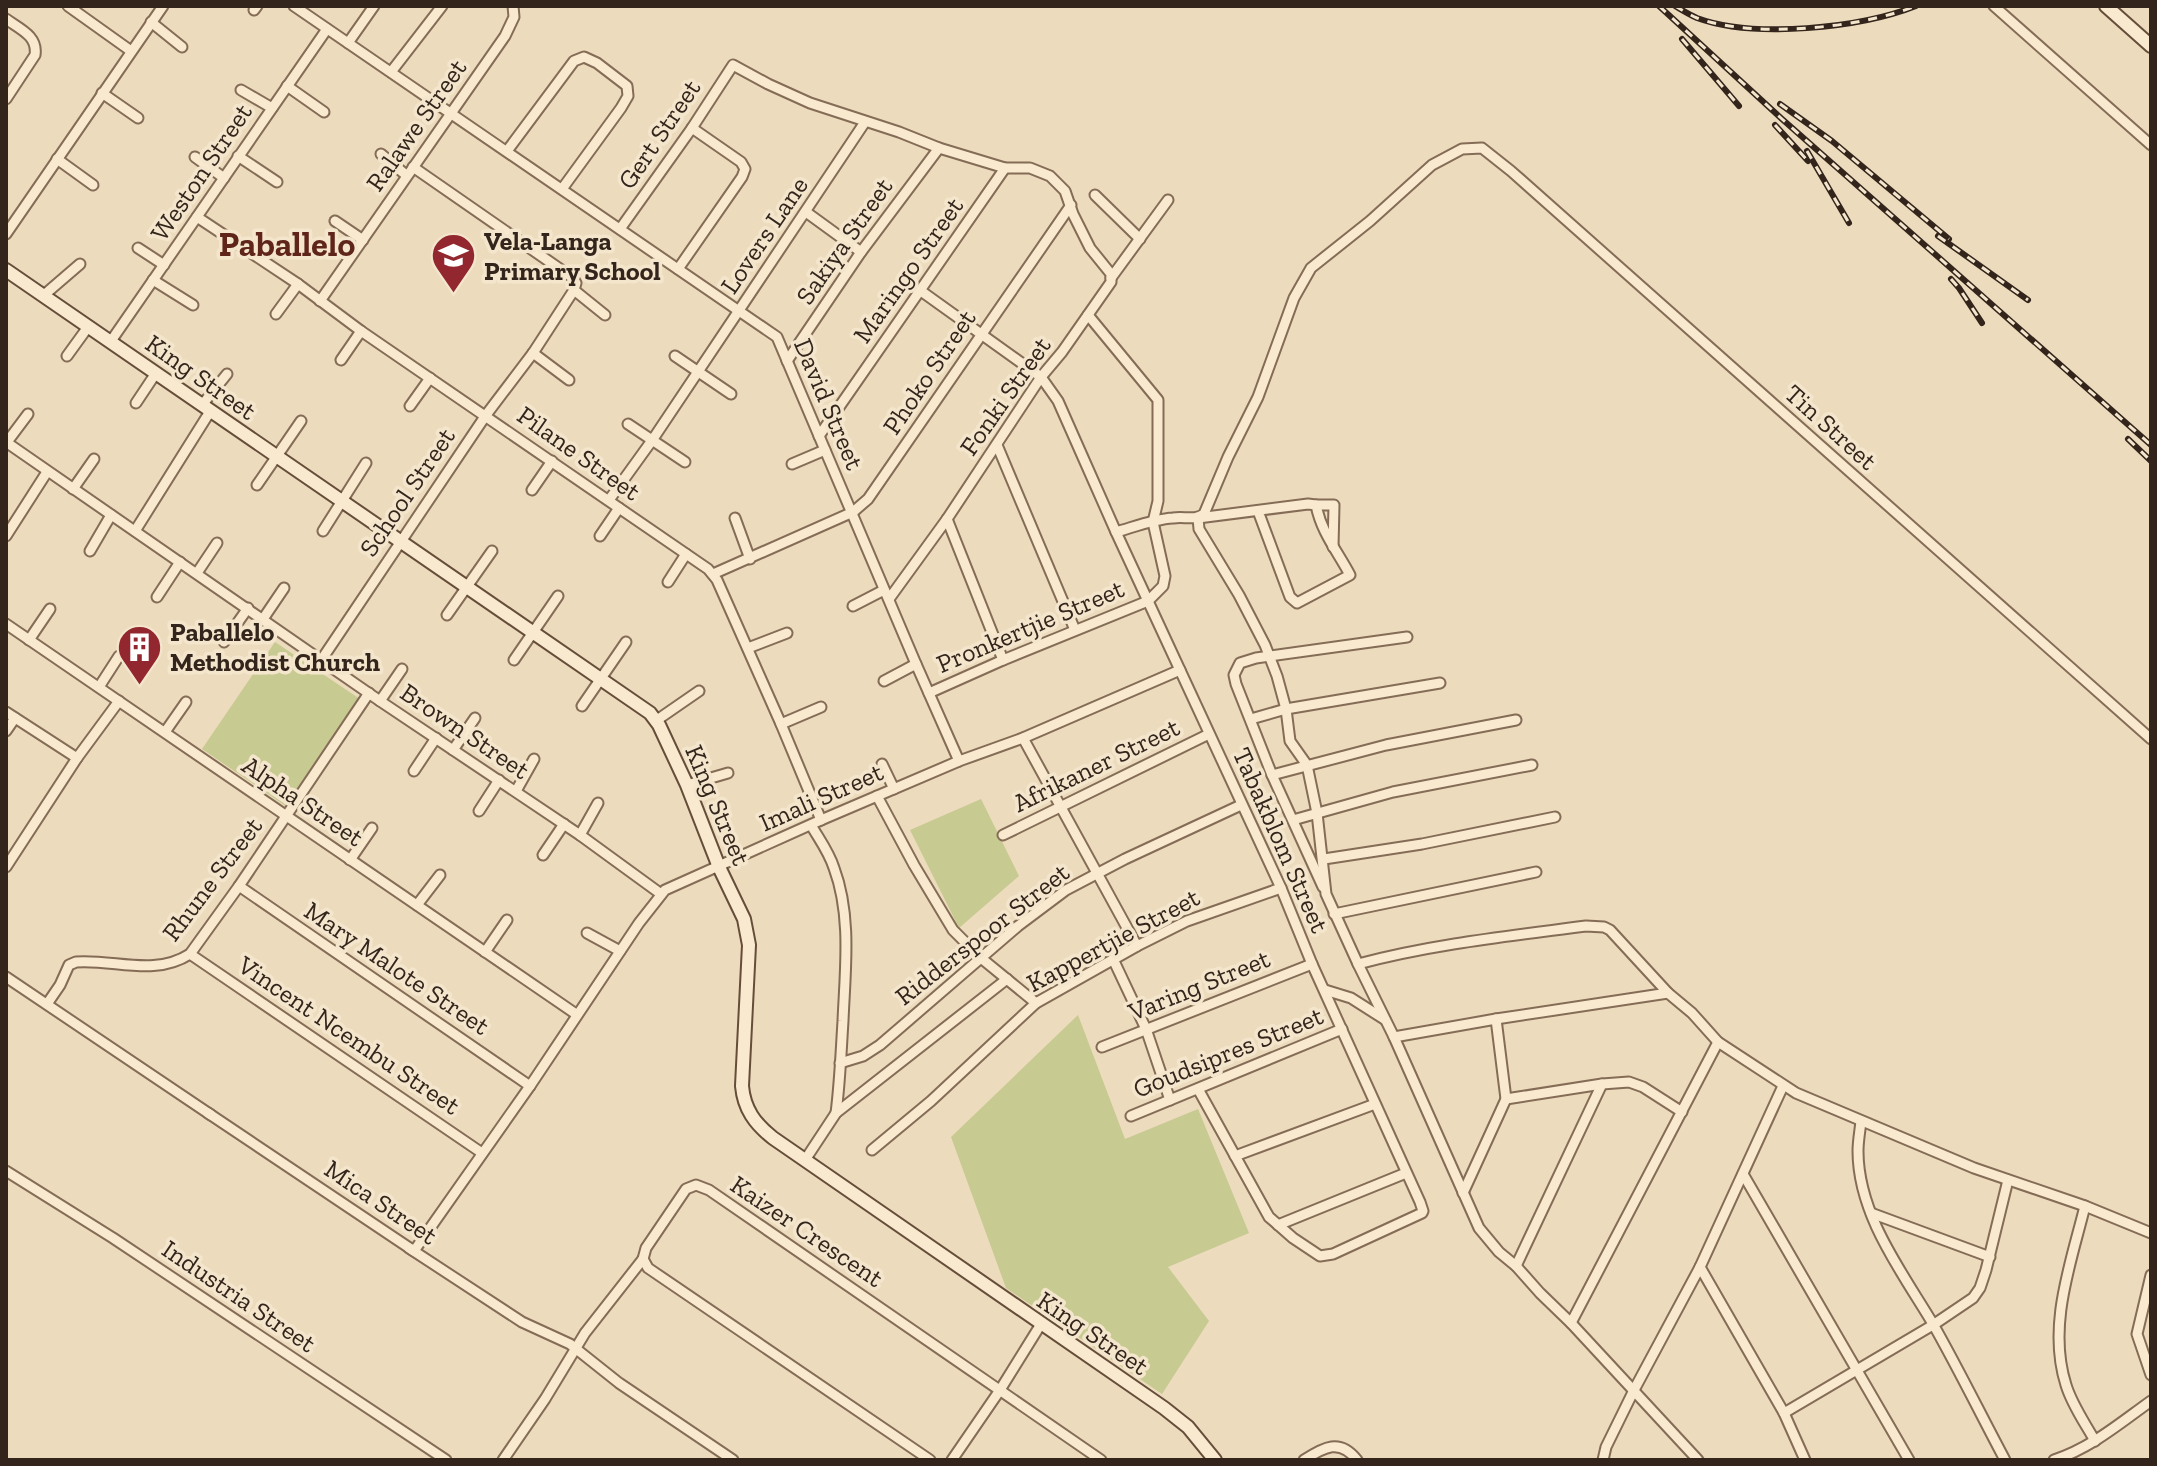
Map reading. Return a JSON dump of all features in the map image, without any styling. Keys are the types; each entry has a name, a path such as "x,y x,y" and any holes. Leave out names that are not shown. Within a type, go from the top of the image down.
{"street":[{"path":"68,6 131,51"},
{"path":"6,234 163,6"},
{"path":"348,43 374,6"},
{"path":"391,72 442,6"},
{"path":"1994,6 2151,145"},
{"path":"2106,6 2151,46"},
{"name":"David Street","path":"297,7 774,334 959,761"},
{"name":"Ralawe Street","path":"320,301 509,29 514,8"},
{"path":"6,19 32,37 36,49 6,99"},
{"path":"151,22 182,47"},
{"name":"Weston Street","path":"111,341 327,29"},
{"path":"507,151 574,61 590,58 624,82 628,92 624,103 562,189"},
{"name":"Gert Street","path":"620,229 733,65 810,103 865,122"},
{"path":"287,86 324,112"},
{"path":"241,90 272,108"},
{"path":"102,93 138,118"},
{"path":"865,122 1005,168 1030,168 1050,176 1062,186 1094,254 1109,270 1111,278"},
{"name":"Lovers Lane","path":"609,500 865,122"},
{"path":"678,269 745,169 741,162 692,128"},
{"name":"Sakiya Street","path":"787,361 861,252 939,148"},
{"name":"Tin Street","path":"1198,518 1207,509 1228,457 1258,397 1294,298 1311,268 1370,221 1432,165 1462,149 1482,148 2151,739"},
{"path":"381,154 406,175"},
{"path":"238,156 277,182"},
{"path":"195,157 224,178"},
{"path":"57,159 93,185"},
{"path":"413,167 573,278 576,283 574,290 605,315"},
{"name":"Maringo Street","path":"819,436 1005,168"},
{"path":"1095,195 1140,239"},
{"name":"Fonki Street","path":"887,595 947,519 1041,377 1168,200"},
{"name":"Phoko Street","path":"713,574 853,512 873,494 982,333 1072,210"},
{"path":"806,212 861,252"},
{"name":"Pilane Street","path":"197,217 713,574 821,820"},
{"path":"335,221 363,240"},
{"path":"138,248 164,265"},
{"path":"44,295 80,264"},
{"name":"King Street","path":"6,270 650,713 657,720 687,785 719,867 744,919 748,936 742,1078 744,1101 757,1125 1180,1420 1215,1460"},
{"path":"153,280 193,305"},
{"path":"276,314 298,284"},
{"name":"School Street","path":"322,659 574,290"},
{"path":"921,291 1041,377"},
{"path":"1088,315 1158,400 1158,501 1153,522 1165,581 1161,590 1148,601"},
{"path":"67,356 88,327"},
{"path":"341,360 361,331"},
{"path":"533,353 569,380"},
{"path":"675,356 731,394"},
{"path":"136,403 156,373"},
{"path":"135,531 227,374"},
{"name":"Tabakblom Street","path":"1041,377 1058,401 1281,888 1423,1211 1333,1254 1320,1256 1278,1225"},
{"path":"410,406 430,378"},
{"path":"6,442 28,414"},
{"path":"257,485 301,421"},
{"path":"628,424 685,462"},
{"name":"Brown Street","path":"6,442 380,701 580,835 661,894"},
{"path":"997,445 1075,630"},
{"path":"792,464 825,450"},
{"path":"73,489 94,459"},
{"path":"532,490 552,461"},
{"path":"323,531 366,463"},
{"path":"6,535 47,472"},
{"path":"1116,532 1175,517 1198,518 1308,504 1334,505 1333,548"},
{"path":"1258,511 1290,597 1297,603 1350,575 1333,548 1316,505"},
{"path":"600,536 619,508"},
{"path":"90,551 111,515"},
{"path":"735,518 750,559"},
{"path":"1198,518 1199,529 1239,595 1269,656 1286,709 1290,741 1307,765 1324,859 1326,894"},
{"path":"947,519 1003,660"},
{"path":"197,573 217,543"},
{"path":"447,615 492,551"},
{"path":"668,582 686,554"},
{"path":"157,597 180,562"},
{"path":"263,619 284,588"},
{"path":"853,606 887,595"},
{"path":"514,660 558,596"},
{"name":"Pronkertjie Street","path":"929,693 1148,601"},
{"path":"224,642 248,608"},
{"path":"29,640 50,609"},
{"name":"Alpha Street","path":"6,624 576,1014"},
{"path":"748,648 787,633"},
{"path":"1407,637 1256,658 1240,663 1234,675 1236,684 1272,775 1334,914 1394,1037 1479,1228 1698,1460"},
{"path":"582,706 626,642"},
{"path":"99,687 119,656"},
{"path":"884,681 916,664"},
{"path":"380,701 402,669"},
{"name":"Imali Street","path":"414,1251 661,894 821,820 1180,670"},
{"path":"1251,719 1286,709 1440,683"},
{"path":"657,720 699,691"},
{"name":"Rhune Street","path":"47,1004 69,965 76,962 145,967 180,961 190,954 369,693"},
{"path":"6,867 77,758 119,701"},
{"path":"165,732 186,702"},
{"path":"781,724 821,707"},
{"path":"6,731 10,715 77,758"},
{"path":"453,750 475,718"},
{"path":"1272,775 1386,745 1516,720"},
{"name":"Afrikaner Street","path":"1003,835 1209,734"},
{"path":"414,771 436,738"},
{"path":"1023,738 1137,946"},
{"path":"516,791 534,759"},
{"path":"882,764 894,789"},
{"path":"1293,820 1393,792 1532,765"},
{"path":"687,785 728,773"},
{"path":"479,811 499,780"},
{"path":"877,796 959,937 1036,1003"},
{"path":"580,835 598,803"},
{"name":"Ridderspoor Street","path":"840,1063 863,1056 880,1045 1066,890 1241,805"},
{"path":"1324,859 1422,844 1555,817"},
{"path":"543,855 564,824"},
{"path":"811,825 834,868 846,952 836,1113"},
{"path":"350,860 372,828"},
{"path":"1334,914 1536,872"},
{"path":"417,905 440,875"},
{"name":"Mary Malote Street","path":"239,886 530,1086"},
{"name":"Kappertjie Street","path":"872,1150 931,1101 1036,1003 1187,921 1281,888"},
{"path":"485,952 507,920"},
{"path":"1358,964 1462,943 1604,927 1616,935 1718,1042 1783,1086 1974,1168 2085,1206 2151,1233"},
{"path":"587,933 620,951"},
{"name":"Vincent Ncembu Street","path":"190,954 482,1153"},
{"path":"1113,959 1146,1029 1170,1100"},
{"name":"Varing Street","path":"1102,1047 1312,964"},
{"name":"Mica Street","path":"6,977 522,1322 577,1348 619,1383 733,1460"},
{"path":"805,1160 836,1113 1007,979"},
{"path":"1325,990 1351,998 1386,1021"},
{"path":"1394,1037 1668,993"},
{"path":"1463,1193 1506,1099 1496,1019"},
{"name":"Goudsipres Street","path":"1131,1116 1342,1029"},
{"path":"1571,1323 1718,1042"},
{"path":"1506,1099 1624,1082 1636,1084 1682,1112"},
{"path":"1516,1266 1602,1084"},
{"path":"1603,1460 1606,1447 1634,1390 1700,1267 1783,1086"},
{"path":"1198,1089 1264,1210 1278,1225 1406,1173"},
{"path":"1235,1156 1375,1104"},
{"path":"1861,1121 1858,1150 1860,1173 1871,1213 1899,1270 1933,1325 2005,1460"},
{"name":"Industria Street","path":"6,1171 113,1238 446,1460"},
{"path":"1743,1174 1909,1460"},
{"path":"1784,1413 1933,1325 1978,1293 2008,1180"},
{"name":"Kaizer Crescent","path":"643,1259 646,1248 684,1191 693,1185 701,1186 1101,1460"},
{"path":"2085,1206 2059,1313 2059,1337 2065,1384 2095,1441"},
{"path":"1871,1213 1990,1257"},
{"path":"503,1460 585,1333 643,1259 652,1272 930,1460"},
{"path":"1700,1267 1784,1413 1805,1460"},
{"path":"2151,1275 2137,1334 2151,1375"},
{"path":"952,1460 1041,1324"},
{"path":"2054,1460 2070,1457 2151,1401"},
{"path":"1304,1460 1334,1446 1345,1449 1357,1460"}],"green space":[{"path":"275,642 360,699 287,807 202,749"},
{"path":"981,799 1019,876 959,928 910,830"},
{"path":"1078,1015 1125,1139 1198,1109 1249,1233 1168,1267 1209,1321 1162,1394 1006,1288 951,1137"}],"railway":[{"path":"1659,6 1782,119 2151,445"},
{"path":"1675,6 1697,18 1720,24 1777,29 1837,25 1916,6"},
{"path":"1682,39 1739,106"},
{"path":"1780,104 1832,141 1949,239"},
{"path":"1775,125 1808,161"},
{"path":"1807,151 1849,223"},
{"path":"1938,236 2028,300"},
{"path":"1951,279 1982,323"},
{"path":"2128,439 2151,461"}],"place":[{"name":"Vela-Langa Primary School","path":"453,295"},
{"name":"Paballelo Methodist Church","path":"139,686"}],"district":[{"name":"Paballelo","path":"287,244"}]}
